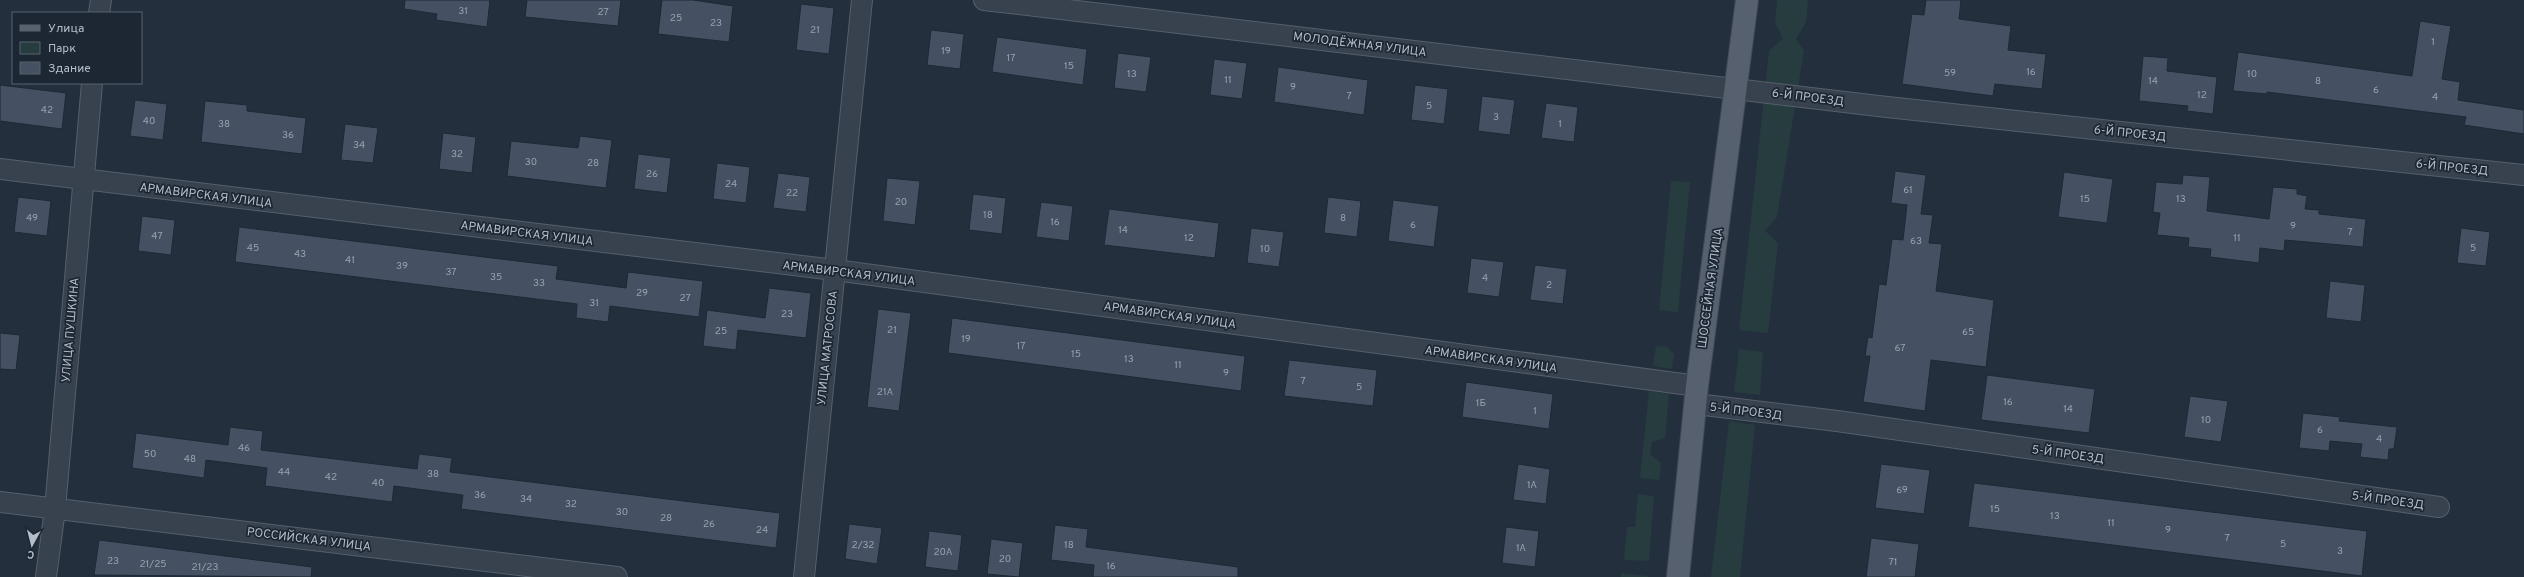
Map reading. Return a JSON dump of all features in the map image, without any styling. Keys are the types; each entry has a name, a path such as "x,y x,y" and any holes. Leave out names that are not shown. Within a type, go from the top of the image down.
{"main road":[{"name":"ШОССЕЙНАЯ УЛИЦА","path":"1678,577 1696,395 1747,0"}],"street":[{"path":"99,12 101,0"},
{"name":"УЛИЦА МАТРОСОВА","path":"804,577 862,0"},
{"name":"МОЛОДЁЖНАЯ УЛИЦА","path":"984,0 1736,88"},
{"name":"УЛИЦА ПУШКИНА","path":"46,577 55,509 82,180 92,84"},
{"name":"6-Й ПРОЕЗД","path":"1736,88 1887,107 2524,175"},
{"name":"АРМАВИРСКАЯ УЛИЦА","path":"0,169 835,270 1696,395"},
{"name":"5-Й ПРОЕЗД","path":"1696,395 1837,421 2439,507"},
{"name":"РОССИЙСКАЯ УЛИЦА","path":"0,502 617,577"}],"green space":[{"path":"1777,0 1808,0 1806,22 1796,39 1804,51 1777,217 1765,231 1778,243 1768,333 1739,330 1769,51 1783,38 1775,23"},
{"path":"1671,181 1690,182 1678,312 1659,310"},
{"path":"1656,346 1667,347 1674,354 1672,369 1653,366"},
{"path":"1739,349 1763,352 1760,395 1734,392"},
{"path":"1649,391 1669,394 1665,438 1652,442 1650,454 1661,463 1659,480 1640,478"},
{"path":"1729,421 1755,425 1740,577 1711,577"},
{"path":"1638,494 1654,496 1649,561 1624,560 1627,527 1635,527"},
{"path":"1621,573 1648,576 1648,577 1621,577"}],"building":[{"path":"405,0 490,0 487,27 436,20 437,14 404,9"},
{"path":"527,0 621,0 618,26 525,17"},
{"path":"662,0 693,0 733,6 729,42 658,34"},
{"path":"1926,0 1961,0 1959,19 2011,26 2008,50 2046,54 2042,89 1995,84 1993,96 1902,84 1912,14 1924,15"},
{"path":"801,4 834,8 829,54 796,50"},
{"path":"2420,21 2451,26 2442,79 2460,82 2458,100 2524,110 2524,134 2464,125 2466,117 2267,92 2267,94 2233,91 2238,52 2412,76"},
{"path":"931,30 964,34 960,69 927,65"},
{"path":"997,37 1087,49 1083,85 992,72"},
{"path":"1118,53 1151,57 1146,92 1114,88"},
{"path":"2143,56 2168,58 2167,71 2217,77 2213,114 2187,111 2188,106 2139,101"},
{"path":"1214,59 1247,63 1242,99 1210,95"},
{"path":"1278,67 1368,80 1364,115 1274,102"},
{"path":"0,85 66,93 62,129 0,121"},
{"path":"1415,85 1448,89 1444,124 1411,120"},
{"path":"1482,96 1515,100 1510,135 1478,131"},
{"path":"135,100 167,104 163,140 130,136"},
{"path":"205,101 247,105 247,111 306,118 302,154 201,142"},
{"path":"1546,103 1578,107 1574,142 1541,138"},
{"path":"345,124 378,128 373,163 341,160"},
{"path":"443,133 476,137 472,173 439,169"},
{"path":"580,136 612,140 606,188 507,176 511,141 578,148"},
{"path":"638,154 671,158 667,193 634,189"},
{"path":"717,163 750,167 746,203 713,199"},
{"path":"1895,171 1926,175 1921,214 1933,215 1929,243 1942,244 1936,291 1994,300 1986,367 1931,360 1925,411 1863,402 1870,356 1865,356 1868,337 1872,338 1879,284 1886,285 1892,239 1903,240 1907,205 1891,203"},
{"path":"2064,172 2113,179 2107,223 2058,217"},
{"path":"778,173 810,177 806,212 773,208"},
{"path":"2183,175 2210,177 2207,211 2269,219 2273,187 2297,189 2297,194 2307,196 2305,209 2319,210 2319,214 2366,219 2363,247 2285,240 2284,251 2260,248 2259,263 2210,257 2211,249 2188,247 2189,238 2157,235 2160,213 2153,212 2156,182 2182,184"},
{"path":"887,178 920,181 915,225 883,221"},
{"path":"973,194 1006,198 1002,234 969,230"},
{"path":"18,197 51,201 47,236 14,232"},
{"path":"1328,197 1361,201 1357,237 1324,233"},
{"path":"1393,200 1439,206 1434,247 1388,241"},
{"path":"1041,202 1073,206 1069,241 1036,237"},
{"path":"1109,209 1219,223 1215,258 1104,245"},
{"path":"142,216 175,220 171,255 138,251"},
{"path":"239,227 558,266 556,279 626,288 628,272 703,281 699,317 610,306 608,322 576,318 577,304 235,262"},
{"path":"1251,228 1284,232 1279,267 1247,263"},
{"path":"2461,228 2490,232 2486,266 2457,263"},
{"path":"1471,258 1504,262 1499,297 1467,293"},
{"path":"1535,265 1567,269 1563,304 1530,300"},
{"path":"2330,281 2365,285 2361,322 2326,318"},
{"path":"769,288 811,293 806,338 738,330 736,350 703,346 707,310 765,318"},
{"path":"878,309 911,313 899,411 867,407"},
{"path":"952,318 1245,356 1241,391 948,353"},
{"path":"0,333 20,335 16,370 0,369"},
{"path":"1289,360 1377,370 1373,406 1284,396"},
{"path":"1987,375 2095,389 2089,433 1981,420"},
{"path":"1466,382 1553,394 1549,429 1462,417"},
{"path":"2190,396 2228,401 2221,442 2184,437"},
{"path":"2303,413 2340,417 2339,421 2397,427 2394,449 2389,449 2388,460 2360,457 2362,444 2330,441 2329,451 2299,448"},
{"path":"230,427 263,431 261,450 417,469 419,454 452,458 450,472 780,513 776,548 461,509 463,495 394,486 392,502 265,486 267,468 206,460 204,478 132,468 136,433 228,445"},
{"path":"1518,464 1550,469 1546,504 1513,500"},
{"path":"1881,464 1930,470 1924,514 1875,508"},
{"path":"1974,483 2367,531 2362,576 1968,527"},
{"path":"849,524 882,528 877,564 845,559"},
{"path":"1055,525 1088,529 1086,547 1238,567 1238,577 1093,577 1094,565 1051,560"},
{"path":"1506,527 1539,531 1535,567 1502,563"},
{"path":"929,531 962,535 958,571 925,567"},
{"path":"1871,538 1919,544 1915,577 1866,577"},
{"path":"991,539 1023,543 1019,577 987,574"},
{"path":"99,540 312,567 311,577 94,575"}]}
